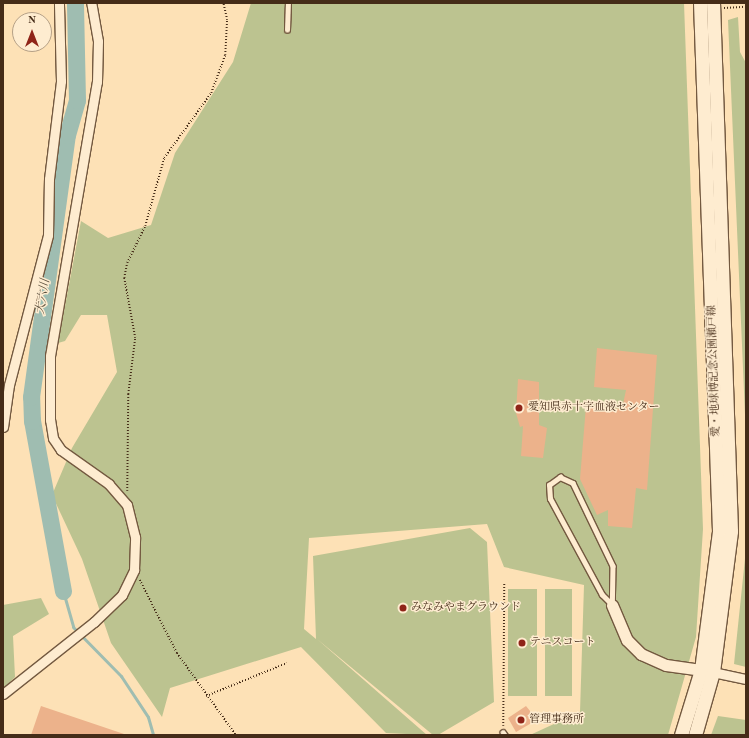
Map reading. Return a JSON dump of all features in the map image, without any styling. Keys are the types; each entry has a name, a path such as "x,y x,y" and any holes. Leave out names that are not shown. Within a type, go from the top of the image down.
{"main road":[{"name":"愛・地球博記念公園瀬戸線","path":"681,735 707,671 719,531 700,3"},
{"name":"愛・地球博記念公園瀬戸線","path":"695,735 731,531 713,3"}],"street":[{"path":"3,427 8,385 48,235 49,179 61,81 59,3"},
{"path":"3,694 94,622 122,595 134,570 135,537 127,504 109,484 61,450 53,438 50,420 50,356 97,82 98,41 90,3"},
{"path":"612,605 627,640 641,654 666,664 746,680"}],"lane":[{"path":"287,30 288,3"},
{"path":"560,477 573,483 613,566 612,605 602,595 550,499 549,486 560,477"}],"path":[{"path":"127,504 128,394 135,338 124,278 127,263 145,226 164,158 211,93 225,55 227,20 224,3"},
{"path":"134,570 177,653 206,696 236,735"},
{"path":"504,584 504,734"},
{"path":"206,696 288,663"}],"green space":[{"path":"251,3 684,3 703,529 696,637 668,735 530,735 580,712 584,585 504,567 487,524 309,538 304,629 316,639 313,556 470,528 487,542 494,702 438,735 433,735 317,639 427,735 386,733 301,647 170,688 162,717 111,643 82,559 52,495 72,448 117,372 107,315 81,315 65,341 58,343 81,221 108,238 151,225 175,153 233,62"},
{"path":"738,17 740,52 746,63 746,438 728,20"},
{"path":"746,549 746,667 734,664"},
{"name":"テニスコート","path":"508,589 537,589 537,696 508,696"},
{"path":"545,589 572,589 572,696 545,696"},
{"path":"41,598 49,614 13,636 15,677 3,689 3,605"},
{"path":"718,716 746,720 746,735 711,735"}],"building":[{"path":"597,348 657,355 647,490 636,488 632,528 608,526 608,510 597,515 580,479 586,406 622,409 626,390 594,387"},
{"path":"518,379 539,382 539,425 547,428 543,458 521,456 523,426 520,427 516,413"},
{"path":"41,706 124,734 31,735"},
{"name":"管理事務所","path":"526,706 535,717 535,721 516,732 508,718"}],"waterway":[{"name":"大六川","path":"63,591 32,421 31,397 67,135 77,100 75,3"},
{"path":"63,591 73,627 121,676 148,717 153,735"}],"place":[{"name":"愛知県赤十字血液センター","path":"519,408"},
{"name":"みなみやまグラウンド","path":"403,608"},
{"name":"テニスコート","path":"522,643"},
{"name":"管理事務所","path":"521,720"}]}
